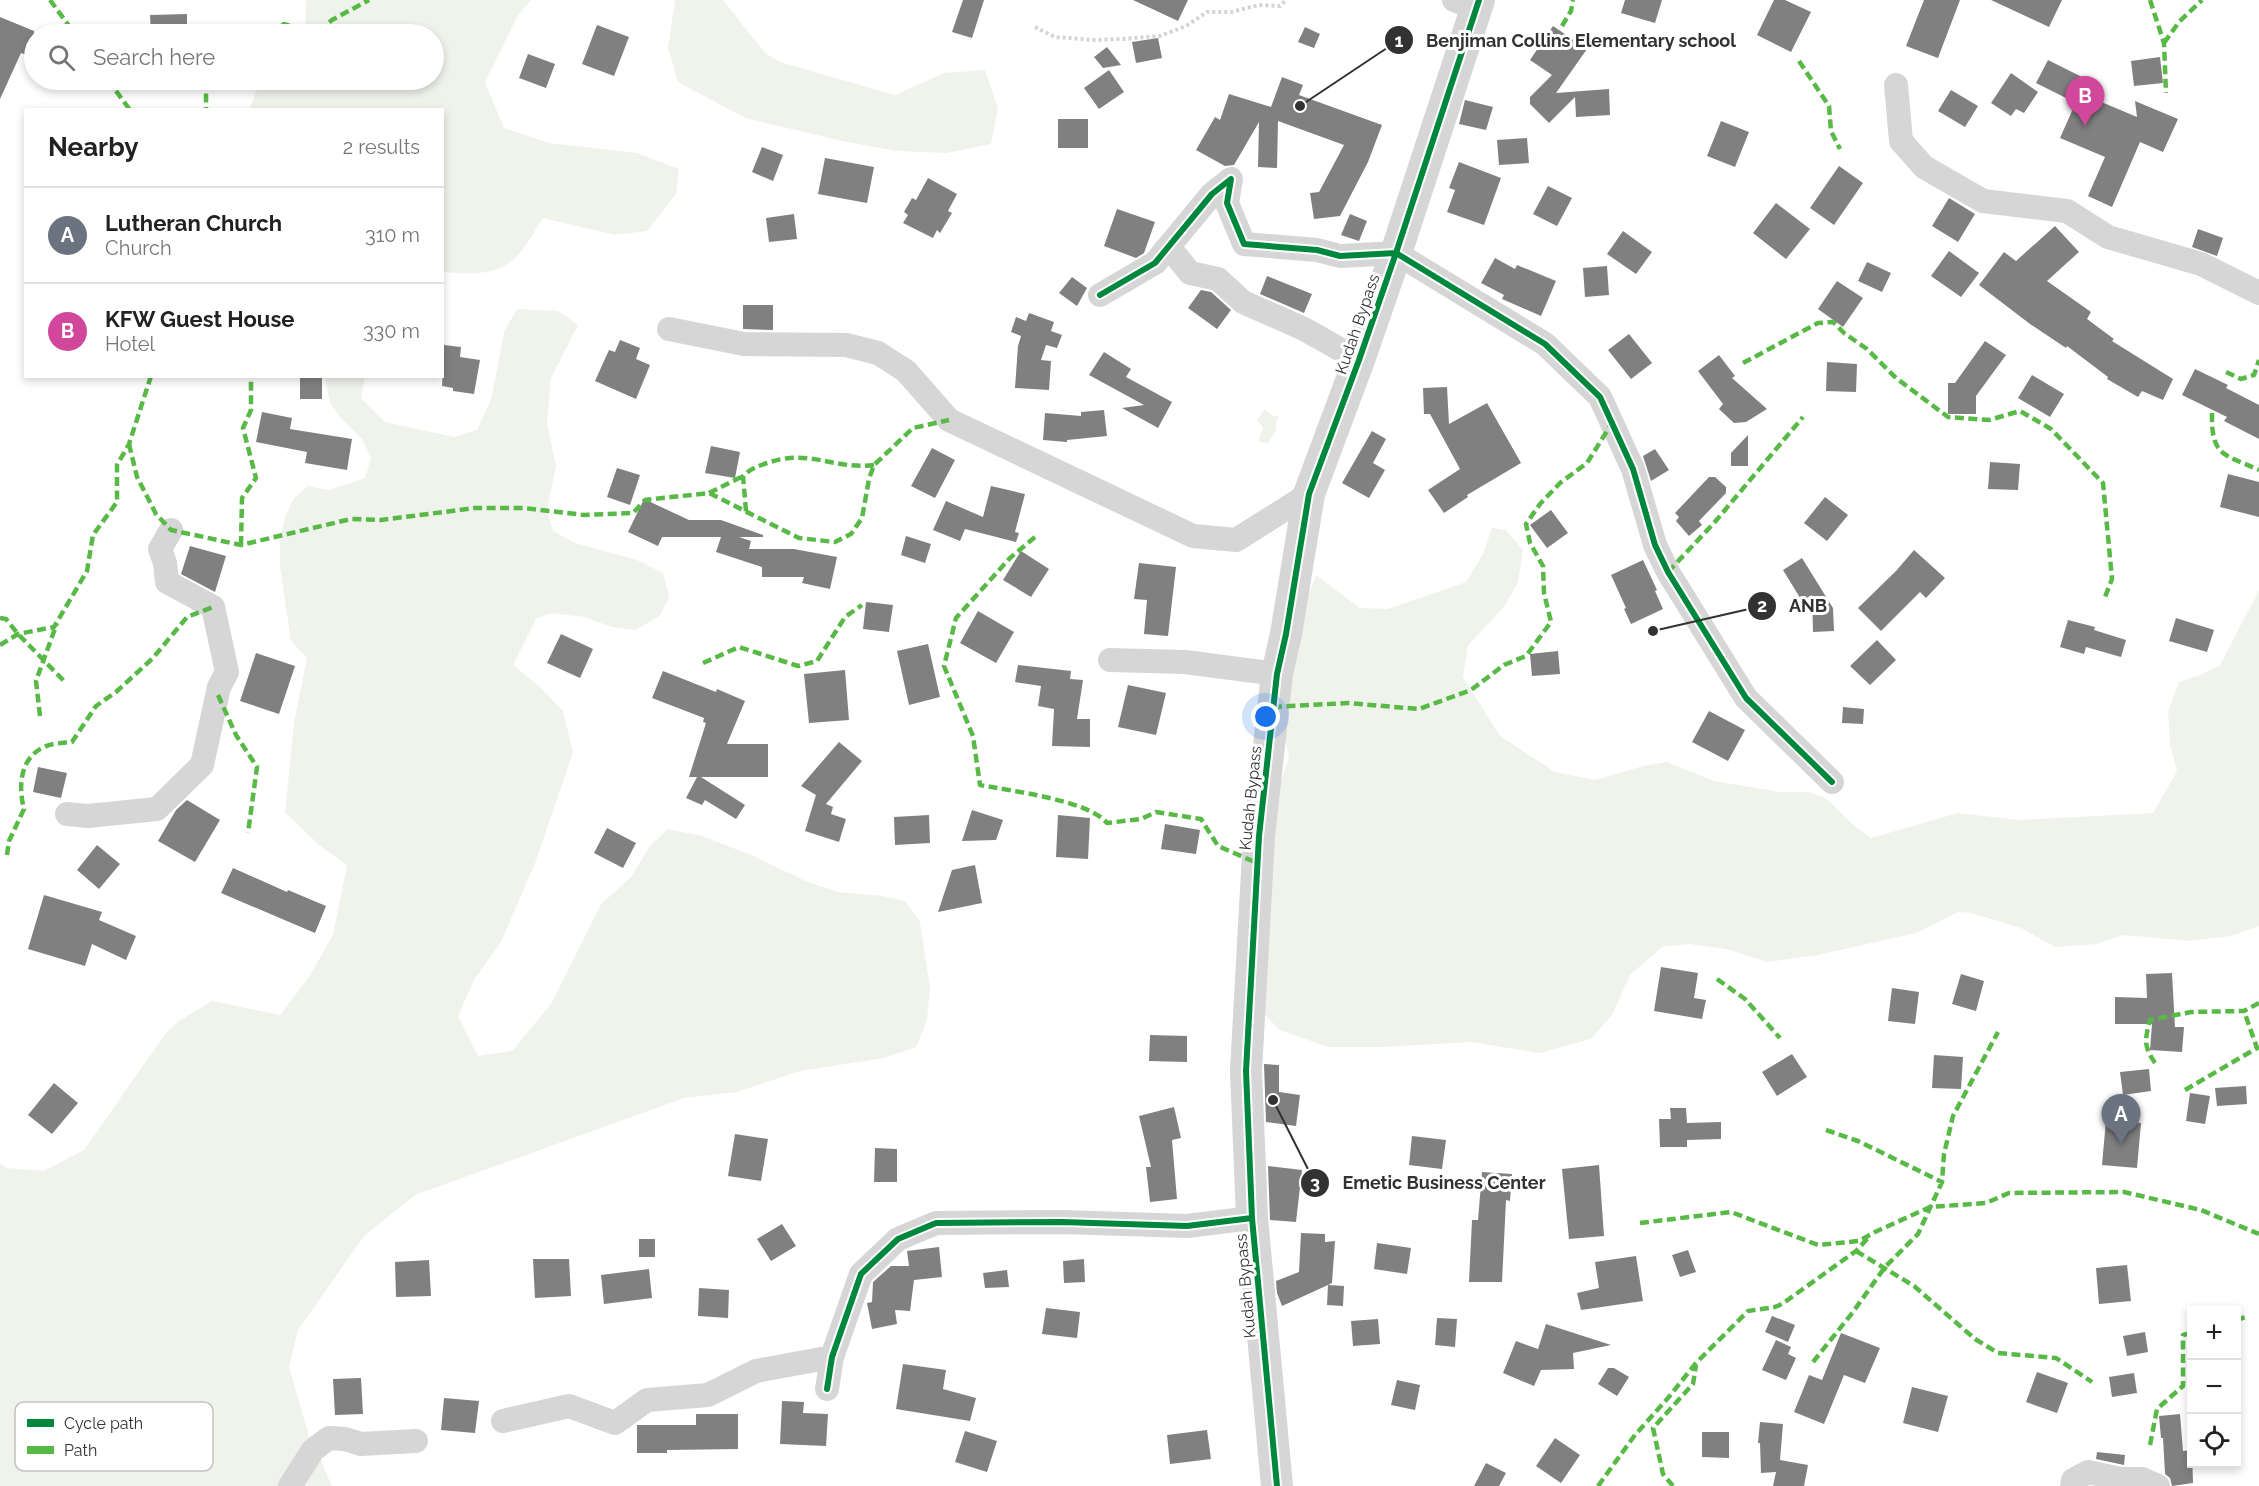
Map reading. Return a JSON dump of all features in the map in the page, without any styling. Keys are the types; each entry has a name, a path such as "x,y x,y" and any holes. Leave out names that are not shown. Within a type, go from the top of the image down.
{"street":[{"name":"Kudah Bypass","path":"1277,1486 1252,1218 1246,1071 1259,836 1277,674 1286,634 1309,494 1396,253 1469,3"},
{"path":"1896,85 1901,141 1924,167 1983,201 2067,211 2108,237 2201,264 2259,293"},
{"path":"1100,295 1155,263 1212,194 1231,179 1227,203 1244,244 1317,250 1340,256 1396,253 1545,344 1599,397 1633,469 1655,545 1668,572 1746,698 1832,782"},
{"path":"1165,250 1174,253 1190,273 1218,279 1243,302 1304,328 1359,360"},
{"path":"669,329 744,344 846,345 878,353 906,371 949,420 1193,536 1236,540 1309,494"},
{"path":"67,814 88,816 157,809 202,765 219,687 226,672 213,608 166,582 165,563 160,549 171,530"},
{"path":"1110,660 1185,662 1277,674"},
{"path":"827,1389 832,1357 861,1274 898,1239 936,1223 1062,1222 1187,1226 1252,1218"},
{"path":"503,1421 568,1406 615,1423 647,1400 708,1395 756,1371 832,1357"},
{"path":"290,1486 313,1450 328,1438 345,1438 361,1444 416,1441"},
{"path":"2072,1486 2073,1480 2088,1472 2121,1479 2142,1479 2158,1486"}],"path":[{"path":"1035,27 1055,37 1092,40 1160,36 1186,26 1208,12 1231,12 1259,5 1280,6 1286,0"}],"shaded area":[{"path":"306,0 531,0 517,17 485,82 504,128 549,143 637,153 679,169 676,194 647,231 615,235 543,218 522,250 502,267 483,272 444,272 444,108 250,108 257,90 444,90 444,24 305,24"},
{"path":"675,0 723,0 765,53 780,62 895,95 944,73 985,70 998,108 991,144 947,153 897,151 842,141 745,118 678,82 668,48"},
{"path":"517,309 558,311 578,325 551,378 547,423 556,466 547,511 553,531 575,543 637,560 663,573 669,597 660,616 635,630 612,627 584,617 551,613 536,619 513,665 539,686 563,711 573,752 536,861 501,942 474,980 458,1016 478,1056 512,1051 551,1004 601,904 631,877 650,846 668,829 702,836 751,855 808,882 838,892 883,896 905,901 920,922 930,988 927,1020 916,1047 884,1058 800,1071 737,1092 684,1098 415,1195 364,1236 298,1330 289,1367 313,1450 320,1459 332,1486 0,1486 0,1164 7,1168 44,1171 84,1150 165,1034 179,1021 212,1001 280,1015 309,977 333,935 347,865 320,846 285,812 294,723 307,658 291,641 280,567 280,541 285,517 294,498 308,486 329,490 365,478 371,458 362,439 340,417 330,403 325,378 365,378 361,398 385,422 454,437 477,430 491,400 504,332"},
{"path":"1265,409 1273,416 1279,416 1276,431 1267,444 1258,441 1263,428 1257,420"},
{"path":"1492,528 1506,530 1523,550 1518,582 1504,607 1468,645 1463,677 1500,736 1555,772 1595,780 1643,766 1667,762 1714,781 1780,792 1809,792 1827,799 1852,824 1871,838 1958,813 2020,820 2153,813 2177,771 2170,744 2168,712 2179,682 2220,665 2259,590 2259,926 2231,936 2190,941 2123,935 2097,944 2055,947 2021,928 1971,913 1958,912 1916,933 1818,955 1767,962 1727,949 1689,944 1662,947 1630,975 1612,1015 1591,1039 1540,1053 1470,1042 1384,1047 1328,1047 1280,1030 1254,1004 1279,788 1289,757 1282,726 1305,604 1316,575 1360,608 1388,609 1466,582 1482,556"}],"building":[{"path":"963,0 984,0 972,38 952,32"},
{"path":"1133,0 1188,0 1178,21"},
{"path":"1625,0 1662,0 1655,23 1621,13"},
{"path":"1774,0 1785,0 1811,12 1791,52 1757,35"},
{"path":"1924,0 1960,0 1938,58 1906,46"},
{"path":"1991,0 2062,0 2049,27"},
{"path":"187,14 187,24 150,24 150,15"},
{"path":"0,17 24,27 24,54 21,53 0,99"},
{"path":"597,25 629,37 614,76 582,64"},
{"path":"1553,26 1587,49 1556,93 1609,89 1610,115 1576,117 1575,97 1549,123 1530,104 1530,97 1552,75 1530,60"},
{"path":"1305,27 1320,34 1314,48 1298,42"},
{"path":"1158,38 1162,58 1136,63 1132,42"},
{"path":"1107,47 1121,65 1103,68 1094,57"},
{"path":"528,54 555,64 546,88 519,78"},
{"path":"2160,57 2163,83 2134,86 2131,61"},
{"path":"2048,60 2082,77 2070,100 2036,83"},
{"path":"1109,70 1124,92 1099,109 1084,88"},
{"path":"2011,73 2038,92 2024,113 2016,109 2011,116 1991,103"},
{"path":"1282,77 1303,85 1299,95 1382,125 1368,162 1340,216 1314,219 1310,193 1319,192 1344,145 1278,121 1277,168 1258,167 1259,122 1234,165 1225,166 1196,150 1215,117 1220,120 1229,94 1271,107"},
{"path":"1951,90 1978,106 1965,127 1938,111"},
{"path":"2080,93 2137,117 2135,101 2178,119 2163,152 2140,142 2112,207 2088,196 2105,157 2060,138"},
{"path":"1465,100 1493,107 1486,130 1459,124"},
{"path":"1058,119 1088,119 1088,148 1058,148"},
{"path":"1721,121 1749,132 1735,167 1707,156"},
{"path":"1527,138 1529,163 1499,165 1497,140"},
{"path":"762,147 783,155 773,181 752,172"},
{"path":"825,158 874,167 867,203 818,194"},
{"path":"1459,162 1501,178 1484,225 1447,212 1455,190 1449,188"},
{"path":"1839,166 1863,183 1834,225 1810,208"},
{"path":"928,178 957,194 948,211 952,213 940,233 937,230 933,238 903,223 908,215 904,212 912,198 916,200"},
{"path":"1548,186 1572,198 1557,226 1533,214"},
{"path":"1949,198 1975,214 1958,242 1932,226"},
{"path":"1776,203 1810,229 1786,259 1753,233"},
{"path":"1117,209 1155,222 1144,253 1136,258 1104,246"},
{"path":"794,214 797,239 769,242 766,218"},
{"path":"1350,214 1367,221 1359,241 1341,235"},
{"path":"2055,226 2079,252 2047,281 2091,312 2087,319 2114,339 2112,341 2173,379 2163,400 2142,391 2138,397 2107,379 2108,377 2067,346 2066,348 2030,324 1979,285 2004,252 2016,261"},
{"path":"2198,229 2223,238 2217,256 2192,247"},
{"path":"1623,231 1652,252 1636,274 1607,254"},
{"path":"1949,251 1979,273 1961,297 1931,276"},
{"path":"1495,258 1515,269 1517,265 1556,281 1541,316 1502,299 1504,295 1481,283"},
{"path":"1867,262 1891,273 1882,292 1858,281"},
{"path":"1607,266 1609,295 1585,297 1583,268"},
{"path":"1267,276 1312,294 1304,313 1260,294"},
{"path":"1072,277 1087,288 1077,306 1059,293"},
{"path":"1837,281 1863,298 1843,327 1818,309"},
{"path":"1201,290 1211,292 1231,310 1217,329 1188,308"},
{"path":"743,305 773,305 773,330 743,329"},
{"path":"1029,313 1054,322 1051,331 1062,335 1057,348 1046,345 1041,360 1051,361 1049,390 1015,388 1018,346 1021,336 1011,332 1016,317 1026,321"},
{"path":"1629,334 1652,363 1631,379 1608,350"},
{"path":"620,340 640,348 636,359 650,365 636,399 595,381 609,350 615,352"},
{"path":"1985,341 2006,355 1976,396 1976,414 1948,414 1948,383 1955,383"},
{"path":"444,345 461,347 460,357 480,360 474,394 453,391 453,388 442,386"},
{"path":"1104,352 1131,369 1126,377 1172,402 1158,428 1122,408 1144,405 1089,375"},
{"path":"1719,355 1735,376 1732,378 1767,409 1746,422 1734,423 1719,409 1723,404 1698,371"},
{"path":"1827,362 1857,364 1856,392 1826,391"},
{"path":"2195,369 2228,385 2226,388 2259,405 2259,439 2224,421 2227,417 2182,395"},
{"path":"2032,375 2064,394 2050,417 2018,398"},
{"path":"300,378 322,378 322,399 300,399"},
{"path":"1447,387 1449,424 1487,403 1521,463 1467,495 1468,497 1444,513 1428,490 1460,469 1430,414 1424,414 1423,388"},
{"path":"1104,410 1107,436 1067,440 1067,442 1043,440 1045,413 1081,416 1081,412"},
{"path":"262,412 292,418 290,429 352,439 347,470 305,463 307,452 256,442"},
{"path":"1372,431 1386,439 1373,463 1385,470 1369,498 1342,483"},
{"path":"1748,435 1748,466 1731,466 1731,453"},
{"path":"711,446 740,452 735,478 705,473"},
{"path":"932,448 955,460 935,498 911,486"},
{"path":"1655,449 1669,470 1651,481 1643,456"},
{"path":"1990,462 2020,464 2018,490 1988,489"},
{"path":"617,468 640,475 630,505 607,497"},
{"path":"2228,474 2259,482 2259,517 2220,507"},
{"path":"1709,477 1715,477 1726,487 1726,493 1699,521 1702,525 1689,536 1676,521 1679,517 1675,513"},
{"path":"991,486 1025,494 1015,532 1019,533 1016,542 965,529 960,541 933,530 946,501 983,517"},
{"path":"1825,497 1848,515 1827,541 1804,523"},
{"path":"644,499 689,520 721,520 763,535 763,537 739,537 751,541 749,549 794,549 837,557 830,589 802,583 804,577 762,577 762,567 716,552 721,537 662,537 658,546 628,532"},
{"path":"1551,510 1568,533 1547,548 1530,525"},
{"path":"906,536 931,544 925,563 901,555"},
{"path":"190,546 226,556 215,592 181,574"},
{"path":"1914,550 1945,578 1926,598 1920,592 1881,631 1858,608"},
{"path":"1021,551 1049,569 1031,597 1003,580"},
{"path":"1802,558 1833,608 1834,631 1813,632 1812,595 1802,601 1783,570"},
{"path":"1643,560 1663,609 1631,624 1611,575"},
{"path":"1139,563 1176,567 1168,636 1144,634 1147,600 1134,599"},
{"path":"866,602 893,605 889,632 863,629"},
{"path":"978,611 1014,632 996,663 960,643"},
{"path":"2176,618 2214,630 2207,652 2169,641"},
{"path":"2068,620 2095,627 2094,630 2126,640 2121,657 2086,647 2084,654 2060,647"},
{"path":"561,634 593,649 580,678 547,663"},
{"path":"1877,640 1896,660 1870,685 1850,666"},
{"path":"928,644 940,697 909,705 897,651"},
{"path":"1558,651 1560,674 1532,676 1530,654"},
{"path":"256,653 295,666 279,714 240,701"},
{"path":"1018,665 1071,671 1070,679 1083,680 1077,719 1090,719 1090,747 1052,746 1054,709 1038,706 1041,686 1015,682"},
{"path":"845,670 849,720 809,723 804,674"},
{"path":"663,671 745,701 727,744 768,744 768,777 701,777 745,805 736,819 705,800 702,805 686,798 697,777 689,777 706,723 703,722 704,718 652,698"},
{"path":"1128,685 1166,693 1156,735 1118,727"},
{"path":"1843,707 1864,709 1863,724 1842,723"},
{"path":"1709,711 1745,730 1728,761 1692,742"},
{"path":"839,742 862,761 826,804 833,807 831,814 846,819 839,842 805,831 816,795 801,786"},
{"path":"38,767 67,773 61,798 33,792"},
{"path":"187,800 220,820 195,862 158,841 176,810"},
{"path":"972,810 1003,820 996,840 962,841"},
{"path":"929,815 930,843 895,845 894,817"},
{"path":"1058,815 1090,818 1088,859 1056,857"},
{"path":"1165,824 1200,830 1196,854 1161,849"},
{"path":"607,828 636,843 623,868 594,853"},
{"path":"97,845 120,864 99,889 77,870"},
{"path":"975,865 982,903 938,912 952,870"},
{"path":"233,868 326,906 315,933 221,893"},
{"path":"44,895 102,912 99,920 136,936 126,960 92,944 85,966 28,949"},
{"path":"1661,967 1698,973 1694,998 1706,1000 1702,1019 1654,1011"},
{"path":"2172,973 2175,1027 2184,1027 2182,1052 2150,1050 2152,1024 2115,1024 2115,997 2147,998 2146,974"},
{"path":"1961,974 1984,981 1976,1011 1952,1004"},
{"path":"1892,988 1919,992 1915,1024 1888,1021"},
{"path":"1150,1035 1187,1036 1187,1062 1149,1061"},
{"path":"1792,1054 1807,1077 1777,1096 1762,1072"},
{"path":"1934,1055 1963,1057 1961,1089 1932,1088"},
{"path":"1264,1064 1279,1065 1279,1092 1300,1095 1296,1126 1266,1122"},
{"path":"2149,1069 2151,1091 2123,1095 2120,1072"},
{"path":"54,1083 78,1103 52,1134 28,1115"},
{"path":"2246,1086 2247,1104 2217,1106 2215,1088"},
{"path":"2190,1093 2210,1096 2205,1124 2186,1121"},
{"path":"1174,1107 1181,1138 1172,1140 1177,1199 1150,1202 1146,1167 1151,1167 1139,1116"},
{"path":"1670,1108 1686,1108 1687,1123 1721,1122 1721,1139 1687,1140 1687,1147 1660,1147 1659,1119 1671,1119"},
{"path":"2106,1120 2141,1123 2137,1168 2102,1165"},
{"path":"735,1134 768,1139 761,1181 728,1176"},
{"path":"1412,1136 1446,1140 1442,1169 1409,1165"},
{"path":"875,1148 897,1149 897,1182 874,1182"},
{"path":"1599,1165 1604,1236 1569,1239 1562,1169"},
{"path":"1268,1166 1302,1170 1296,1222 1270,1220"},
{"path":"1482,1172 1512,1174 1510,1201 1506,1200 1502,1282 1469,1282 1472,1220 1478,1220"},
{"path":"782,1224 796,1246 771,1261 757,1239"},
{"path":"1301,1233 1325,1234 1325,1242 1335,1241 1332,1283 1282,1306 1277,1293 1276,1281 1299,1272"},
{"path":"639,1239 655,1239 655,1257 639,1257"},
{"path":"1377,1243 1411,1248 1407,1274 1374,1269"},
{"path":"939,1247 942,1277 914,1280 910,1311 895,1310 897,1324 872,1329 867,1303 872,1302 873,1282 891,1266 909,1266 907,1251"},
{"path":"1688,1250 1696,1272 1680,1277 1672,1255"},
{"path":"1636,1256 1643,1301 1581,1310 1577,1293 1599,1288 1595,1262"},
{"path":"533,1259 569,1259 571,1296 535,1298"},
{"path":"1084,1259 1085,1282 1064,1283 1063,1261"},
{"path":"429,1260 431,1296 396,1297 395,1262"},
{"path":"2127,1265 2131,1301 2099,1304 2096,1268"},
{"path":"649,1269 652,1298 604,1304 601,1275"},
{"path":"1007,1270 1009,1287 985,1288 983,1273"},
{"path":"1328,1285 1344,1286 1343,1306 1327,1305"},
{"path":"699,1288 729,1290 728,1318 698,1316"},
{"path":"1046,1308 1080,1312 1077,1338 1042,1334"},
{"path":"1772,1316 1795,1325 1788,1342 1765,1332"},
{"path":"1437,1318 1457,1319 1455,1347 1435,1345"},
{"path":"1378,1319 1380,1344 1353,1346 1351,1321"},
{"path":"1546,1324 1611,1345 1573,1353 1574,1369 1541,1370 1534,1386 1503,1373 1516,1341 1538,1349"},
{"path":"2145,1332 2148,1352 2127,1356 2123,1336"},
{"path":"1841,1333 1880,1348 1865,1383 1844,1375 1824,1424 1794,1412 1809,1375 1822,1380"},
{"path":"1776,1340 1791,1347 1788,1354 1796,1358 1786,1380 1762,1370"},
{"path":"903,1364 946,1370 943,1389 976,1398 970,1421 896,1409"},
{"path":"1608,1368 1614,1368 1629,1377 1617,1396 1598,1384"},
{"path":"2037,1372 2068,1383 2057,1413 2026,1402"},
{"path":"2134,1373 2137,1393 2112,1397 2109,1377"},
{"path":"361,1378 363,1414 335,1415 333,1379"},
{"path":"1397,1380 1420,1385 1415,1410 1391,1405"},
{"path":"1912,1387 1948,1396 1938,1432 1903,1423"},
{"path":"444,1398 479,1401 475,1433 441,1430"},
{"path":"782,1401 804,1402 803,1413 828,1414 826,1446 780,1444"},
{"path":"696,1414 738,1414 738,1449 667,1450 667,1453 637,1453 637,1425 696,1425"},
{"path":"2180,1414 2183,1451 2187,1451 2187,1468 2193,1468 2193,1483 2172,1486 2170,1478 2165,1474 2159,1416"},
{"path":"1760,1422 1783,1424 1780,1460 1808,1465 1804,1486 1773,1486 1776,1472 1761,1473 1760,1443 1758,1443"},
{"path":"1207,1430 1211,1459 1170,1464 1167,1435"},
{"path":"965,1431 997,1441 987,1472 955,1462"},
{"path":"1702,1432 1729,1432 1729,1458 1702,1457"},
{"path":"1555,1438 1580,1455 1561,1483 1536,1466"},
{"path":"2097,1452 2125,1455 2124,1465 2096,1459"},
{"path":"1486,1463 1506,1473 1499,1486 1474,1486"}],"marked path":[{"path":"50,0 68,24"},
{"path":"327,24 369,0"},
{"path":"1562,26 1571,11 1573,0"},
{"path":"2150,0 2164,43 2166,93"},
{"path":"2164,43 2179,22 2202,0"},
{"path":"1799,61 1829,106 1831,131 1840,149"},
{"path":"115,90 129,108"},
{"path":"206,90 206,108"},
{"path":"1743,363 1818,323 1833,322 1867,349 1896,378 1948,417 1989,420 2020,411 2051,429 2103,483 2112,579 2105,597"},
{"path":"2226,372 2241,379 2254,375 2259,360"},
{"path":"0,645 18,634 54,627 87,571 93,535 117,502 117,465 129,444 150,378"},
{"path":"241,545 242,498 256,478 243,428 251,410 251,378"},
{"path":"2212,413 2212,427 2217,446 2228,457 2259,470"},
{"path":"1668,572 1714,523 1803,417"},
{"path":"129,444 137,477 156,514 171,530 241,545 351,519 381,520 475,508 524,508 584,515 633,513 645,500 709,493 799,538 835,542 851,534 862,518 874,465 913,428 949,420"},
{"path":"1273,707 1348,703 1419,709 1471,690 1504,665 1526,656 1551,622 1544,593 1543,566 1530,543 1526,524 1540,504 1560,483 1587,463 1612,423"},
{"path":"746,511 743,476 764,464 783,459 809,458 846,465 874,465"},
{"path":"709,493 743,476"},
{"path":"1035,537 1010,558 956,618 944,666 973,736 980,785 1067,802 1084,808 1107,823 1141,819 1156,812 1201,819 1218,846 1257,863"},
{"path":"703,663 739,647 798,666 817,661 845,617 862,605"},
{"path":"7,855 9,841 24,809 21,782 30,758 47,746 72,742 96,706 116,692 153,658 187,617 213,607"},
{"path":"0,618 6,619 65,682"},
{"path":"40,716 36,681 57,623"},
{"path":"218,695 236,735 257,767 248,833"},
{"path":"1717,979 1745,999 1780,1038"},
{"path":"2155,1063 2148,1052 2146,1042 2150,1020 2191,1012 2244,1011 2259,1003"},
{"path":"2185,1090 2257,1048 2244,1011"},
{"path":"1813,1362 1885,1267 1918,1234 1942,1182 1944,1154 1953,1116 1998,1032"},
{"path":"1826,1130 1858,1141 1942,1182"},
{"path":"1640,1223 1731,1212 1818,1245 1859,1241 1930,1207 1986,1203 2009,1193 2124,1192 2201,1210 2259,1234"},
{"path":"1598,1486 1635,1435 1696,1363 1748,1311 1782,1304 1856,1251 1868,1238"},
{"path":"1856,1251 1914,1286 1975,1339 1998,1353 2056,1358 2092,1382"},
{"path":"2241,1318 2246,1317"},
{"path":"2150,1445 2157,1409 2183,1386 2183,1335 2187,1334"},
{"path":"1673,1486 1663,1474 1653,1428 1693,1384 1696,1365"}],"cycle path":[{"path":"1277,1486 1252,1218 1246,1071 1259,836 1277,674 1286,634 1309,494 1396,253 1479,0"},
{"path":"1100,295 1155,263 1212,194 1231,179 1227,203 1244,244 1317,250 1340,256 1396,253 1545,344 1600,397 1633,469 1655,545 1668,572 1746,698 1832,782"},
{"path":"827,1389 832,1357 861,1274 898,1239 936,1223 1062,1222 1187,1226 1252,1218"}],"place":[{"name":"Benjiman Collins Elementary school","path":"1300,106"},
{"name":"KFW Guest House","path":"2085,126"},
{"name":"ANB","path":"1653,631"},
{"name":"Emetic Business Center","path":"1273,1100"},
{"name":"Lutheran Church","path":"2121,1144"}]}
